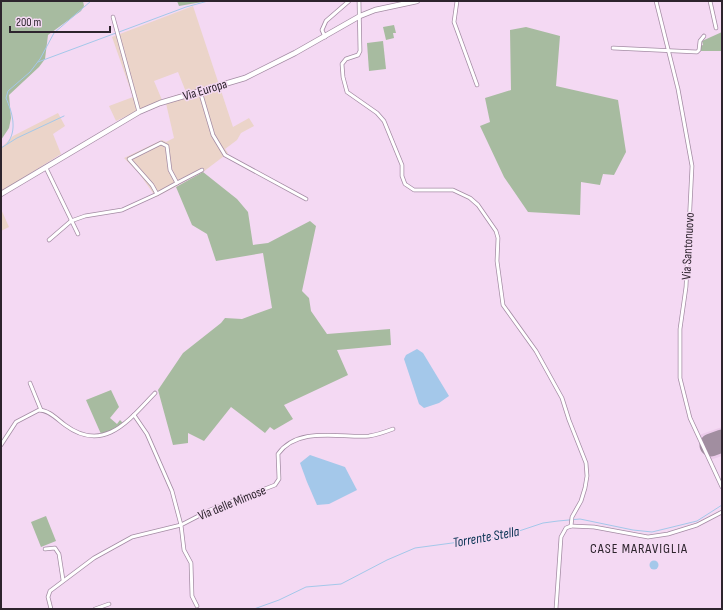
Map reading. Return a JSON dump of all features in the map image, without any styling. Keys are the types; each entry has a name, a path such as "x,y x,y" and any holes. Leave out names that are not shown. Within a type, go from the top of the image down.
{"main road":[{"name":"Via Europa","path":"1,194 139,112 251,75 324,37 360,16 374,10 417,1"}],"street":[{"path":"324,37 322,30 326,21 349,1"},
{"path":"359,1 360,50 357,56 349,57 343,60 342,66 347,92 377,113 384,121 402,165 402,176 405,184 414,190 453,190 470,198 478,205 497,234 497,261 503,306 536,351 562,398 586,462 587,476 583,496 572,517 571,525"},
{"path":"457,1 454,22 477,85"},
{"name":"Via Santonuovo","path":"656,1 685,120 692,166 686,287 680,329 680,378 690,418 722,487"},
{"path":"710,1 716,28"},
{"path":"113,17 139,112"},
{"path":"613,48 698,52 701,39 704,36"},
{"path":"200,91 213,135 225,155 306,199"},
{"path":"157,194 152,185 130,162 130,157 159,144 166,145 170,170 177,183"},
{"path":"46,168 78,234"},
{"path":"49,240 71,221 85,216 122,210 157,194 202,170"},
{"path":"30,383 41,410 76,433 90,437 105,435 116,430 134,415 155,393"},
{"path":"1,445 19,420 41,410"},
{"path":"134,415 147,434 172,491 181,525 184,550 191,563 192,596 197,606"},
{"name":"Via delle Mimose","path":"181,525 210,510 275,485 278,479 278,454 283,448 302,437 312,435 370,436 393,429"},
{"path":"556,609 561,537 566,528 571,525 594,527 648,537 668,534 700,524 722,512"},
{"path":"51,609 48,594 63,580 94,558 132,537 181,525"},
{"path":"45,549 55,548 59,554 63,580"},
{"path":"95,609 109,604"}],"shaded area":[{"path":"193,6 233,127 249,118 254,126 241,133 237,140 225,149 228,153 203,172 156,197 138,172 124,158 162,140 166,142 174,138 165,99 186,92 178,72 154,81 162,100 116,121 109,106 133,97 112,37"},
{"path":"58,113 65,126 53,134 61,154 1,192 1,148 13,136"},
{"path":"1,209 9,227 1,231"},
{"path":"722,427 722,456 710,460 699,435"}],"green space":[{"path":"1,1 83,1 84,6 81,11 48,35 45,59 39,67 9,95 11,118 9,128 1,140"},
{"path":"177,1 208,1 179,6"},
{"path":"394,25 396,33 393,33 394,38 386,40 383,27"},
{"path":"526,27 560,36 556,86 618,100 626,152 614,175 603,174 600,185 581,182 580,215 528,212 504,177 480,126 490,122 485,98 511,90 510,30"},
{"path":"722,32 722,51 701,51 700,46 703,45 702,41"},
{"path":"383,41 386,69 369,71 367,43"},
{"path":"203,172 237,199 248,212 253,245 268,243 310,221 316,226 302,291 309,298 311,311 327,334 390,329 391,345 337,350 348,375 284,405 293,419 274,430 270,427 265,433 231,407 204,441 188,433 188,443 173,445 158,390 183,353 221,323 225,318 242,319 272,308 263,253 216,261 207,234 192,225 176,187"},
{"path":"111,390 119,407 110,418 117,424 120,420 123,423 114,430 101,434 86,400"},
{"path":"46,516 56,541 41,547 31,522"}],"water":[{"path":"417,349 423,353 449,396 439,403 424,408 419,404 404,359 406,355"},
{"path":"310,455 345,467 357,490 329,504 317,505 300,463"},
{"path":"652,561 656,561 658,565 656,569 652,569 650,567 650,563"}],"waterway":[{"path":"7,144 13,127 12,115 6,98 8,91 30,72 40,59 54,33 91,1"},
{"path":"119,32 186,7 208,1"},
{"path":"38,62 116,33"},
{"path":"1,148 17,138 64,116"},
{"name":"Torrente Stella","path":"254,609 279,600 306,587 341,584 387,560 415,548 504,536 543,523 580,519 633,530 652,532 697,521 722,505"}],"runway":[{"path":"711,445 722,441"}],"district":[{"name":"CASE MARAVIGLIA","path":"639,548"}]}
